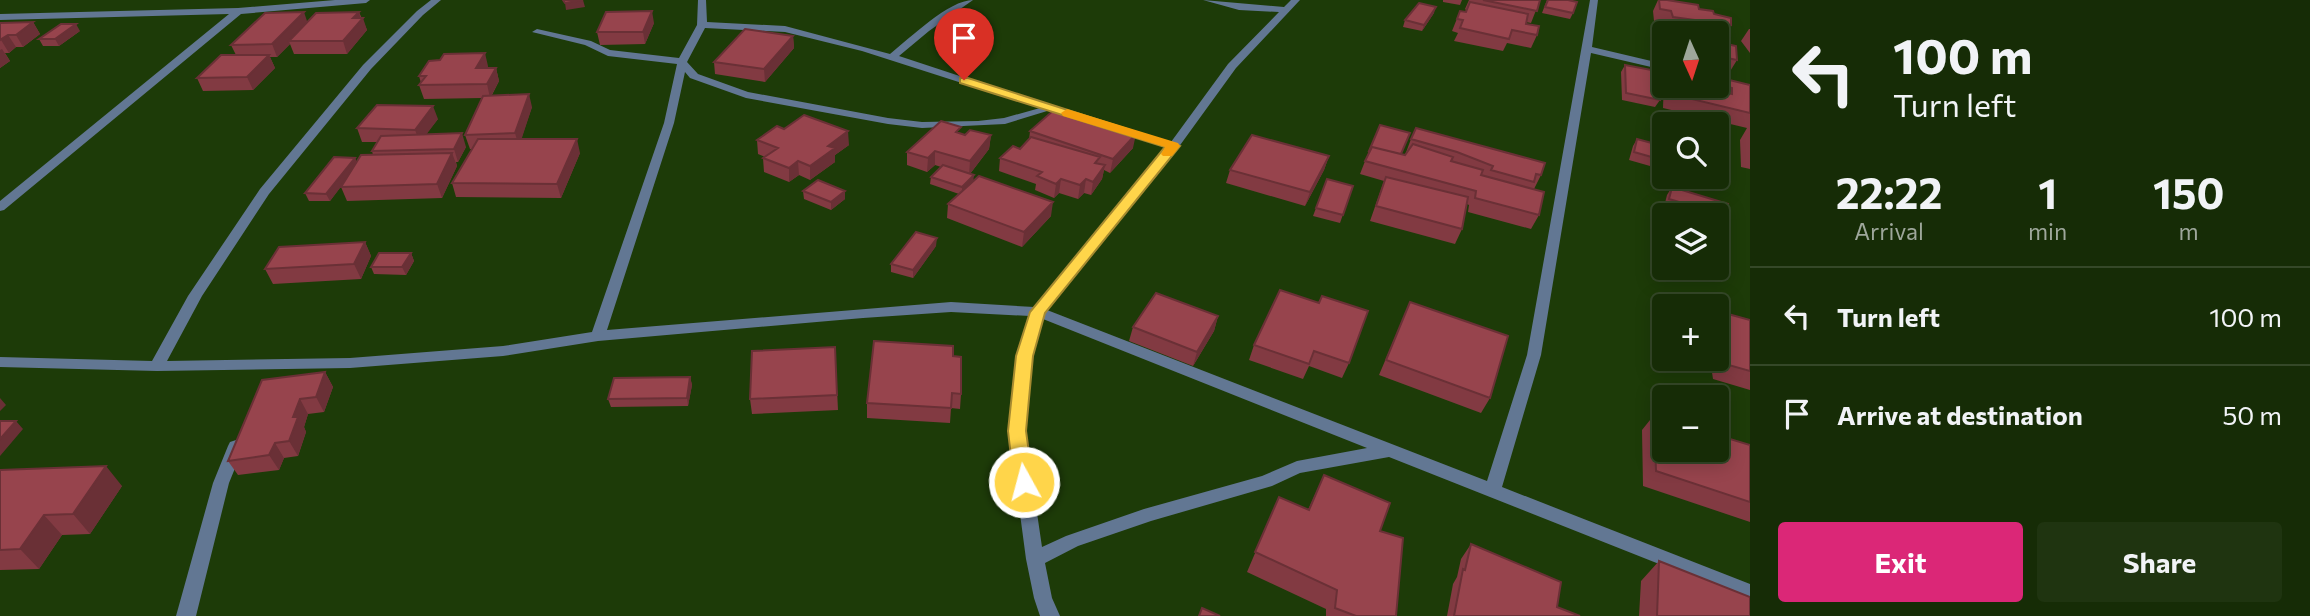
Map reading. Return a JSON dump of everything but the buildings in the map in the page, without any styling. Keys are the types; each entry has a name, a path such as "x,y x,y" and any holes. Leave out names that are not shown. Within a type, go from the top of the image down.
{"street":[{"path":"0,17 238,11 366,0"},
{"path":"157,366 195,296 264,192 367,67 436,0"},
{"path":"598,337 669,123 682,62 702,25 702,0"},
{"path":"892,57 926,29 969,0"},
{"path":"1207,0 1248,8 1292,5"},
{"path":"1493,490 1534,355 1594,0"},
{"path":"1050,616 1043,598 1035,559 1017,431 1025,356 1038,312 1174,146 1233,66 1292,5"},
{"path":"0,207 75,144 170,72 238,11"},
{"path":"702,25 785,29 892,57 1063,112"},
{"path":"537,32 588,43 608,52 682,62 694,76 746,95 922,125 1005,121 1051,108"},
{"path":"1587,49 1652,64"},
{"path":"1100,123 1174,146"},
{"path":"0,362 272,372 503,351 598,337 951,307 1038,312 1750,592"},
{"path":"186,616 221,483 242,432"},
{"path":"1035,559 1098,532 1150,514 1266,481 1297,467 1392,450"}],"slow traffic":[{"path":"1067,113 1174,146 1167,154"}],"route":[{"path":"964,80 1174,146 1038,312 1025,356 1017,431 1024,482"}]}
